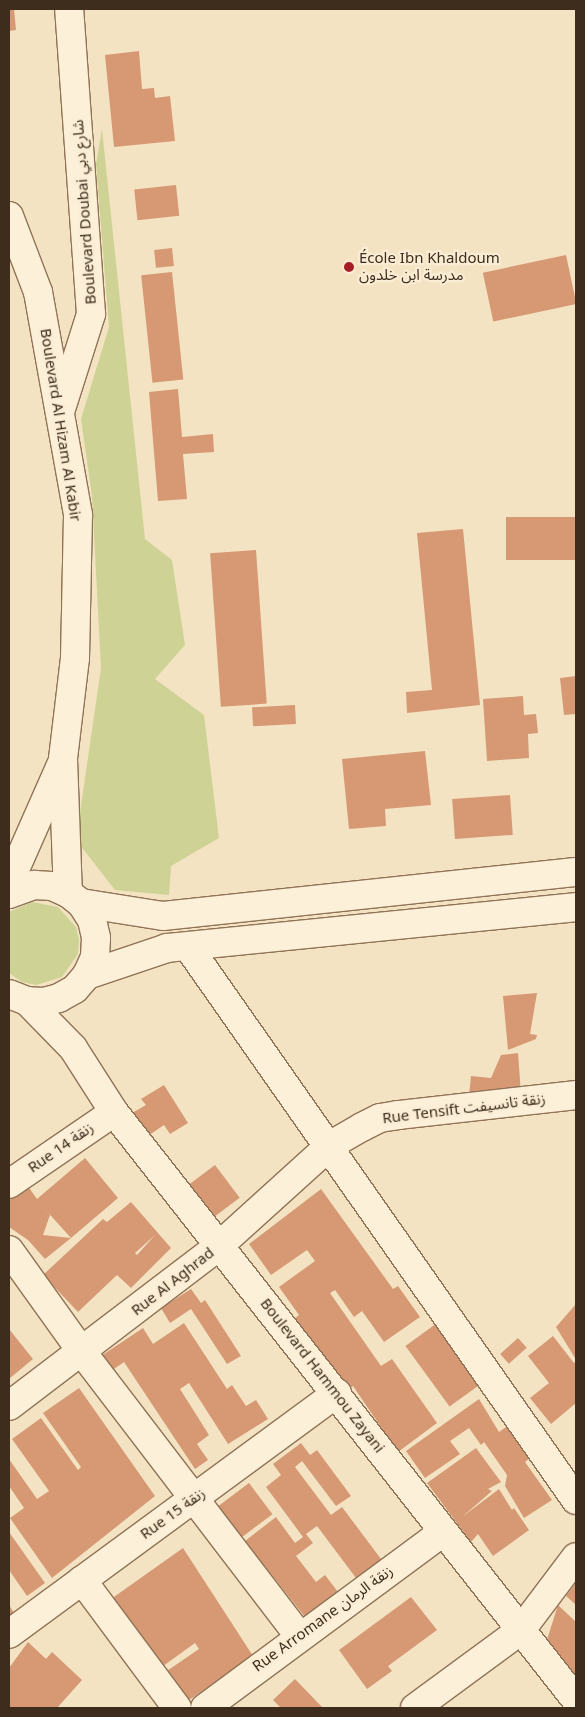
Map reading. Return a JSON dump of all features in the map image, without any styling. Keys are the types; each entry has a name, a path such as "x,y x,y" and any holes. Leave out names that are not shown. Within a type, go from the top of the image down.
{"street":[{"name":"Boulevard Doubai شارع دبي","path":"60,412 91,314 69,9"},
{"name":"Boulevard Al Hizam Al Kabir","path":"9,216 38,292 78,514 75,658 63,759 74,898"},
{"name":"Boulevard Al Hizam Al Kabir","path":"18,871 63,759"},
{"path":"9,894 18,871 74,898 163,916 576,872"},
{"path":"18,997 60,998 75,989 88,975 95,957 96,938 92,920 74,898"},
{"path":"88,975 167,948 189,948 576,907"},
{"path":"189,948 576,1500"},
{"path":"18,997 73,1048"},
{"path":"60,998 73,1048"},
{"name":"Boulevard Hammou Zayani","path":"73,1048 114,1112 337,1393 443,1532 576,1700"},
{"name":"Rue Tensift زنقة تانسيفت","path":"329,1146 380,1118 576,1095"},
{"name":"Rue 14 زنقة","path":"9,1184 114,1112"},
{"name":"Rue Al Aghrad","path":"9,1406 220,1245 329,1146"},
{"path":"9,1250 82,1352 299,1636"},
{"name":"Rue 15 زنقة","path":"9,1634 337,1393"},
{"name":"Rue Arromane زنقة الرمان","path":"205,1708 299,1636 443,1532"},
{"path":"415,1708 521,1630 576,1557"},
{"path":"82,1580 177,1708"}],"green space":[{"path":"102,129 145,539 172,560 185,645 155,679 204,715 219,838 171,866 169,895 115,890 76,840 101,668 92,496 81,419 109,327 96,164"},
{"path":"32,902 58,907 76,927 79,940 78,954 62,977 36,985 22,982 9,973 9,912"}],"building":[{"path":"9,9 14,9 16,30 9,31"},
{"path":"139,51 142,89 154,88 155,98 170,96 175,141 114,147 105,55"},
{"path":"176,185 179,216 137,220 134,189"},
{"path":"172,248 174,266 156,268 154,250"},
{"path":"566,255 576,304 493,322 483,273"},
{"path":"172,272 183,379 152,383 141,275"},
{"path":"178,389 182,437 213,434 214,452 183,454 187,499 158,501 149,392"},
{"path":"506,517 576,517 576,560 506,560"},
{"path":"463,529 480,705 407,713 406,692 432,690 417,533"},
{"path":"256,550 267,704 221,707 210,553"},
{"path":"576,676 576,714 564,715 560,678"},
{"path":"523,696 524,715 536,714 538,733 528,734 529,758 487,761 483,699"},
{"path":"295,705 296,724 253,726 252,707"},
{"path":"425,751 431,805 385,809 386,826 349,829 342,759"},
{"path":"510,795 513,835 455,839 452,799"},
{"path":"537,993 530,1034 537,1035 536,1039 508,1050 503,996"},
{"path":"518,1053 521,1094 469,1096 471,1076 491,1078 501,1055"},
{"path":"164,1085 188,1123 170,1134 164,1125 148,1136 132,1113 146,1105 141,1099"},
{"path":"85,1158 118,1198 71,1238 45,1259 28,1240 9,1227 9,1198 27,1185 37,1199","holes":["43,1207 71,1238 43,1235 50,1215"]},
{"path":"215,1165 240,1198 212,1219 187,1186"},
{"path":"321,1189 393,1289 398,1286 420,1317 384,1342 362,1311 354,1317 335,1290 330,1293 381,1366 392,1359 437,1423 398,1452 353,1386 345,1392 293,1320 299,1315 279,1287 315,1261 307,1250 271,1275 249,1244"},
{"path":"131,1202 171,1248 131,1288 117,1275 78,1312 43,1275 103,1219 107,1222","holes":["155,1235 137,1255 135,1253"]},
{"path":"191,1289 201,1303 205,1300 241,1356 227,1364 191,1309 170,1323 161,1308"},
{"path":"576,1304 576,1356 575,1358 556,1327"},
{"path":"184,1323 227,1389 232,1385 246,1406 256,1400 268,1419 228,1444 189,1383 180,1389 209,1435 197,1444 208,1460 195,1469 124,1362 111,1371 101,1356 143,1328 153,1344"},
{"path":"437,1323 481,1384 450,1407 405,1346"},
{"path":"9,1329 33,1359 9,1379"},
{"path":"553,1336 574,1363 576,1361 576,1403 551,1424 530,1398 549,1383 528,1356"},
{"path":"518,1338 527,1348 509,1364 500,1354"},
{"path":"79,1388 155,1496 52,1578 10,1518 24,1508 9,1486 9,1459 37,1499 49,1491 12,1439 41,1418 78,1470 81,1467 43,1413"},
{"path":"479,1399 499,1432 509,1425 531,1457 525,1462 552,1500 524,1518 505,1486 507,1475 484,1442 481,1445 469,1428 450,1441 460,1454 425,1478 406,1451"},
{"path":"301,1443 310,1455 317,1450 351,1496 336,1506 302,1461 295,1467 331,1515 342,1507 381,1559 356,1578 317,1526 306,1534 313,1543 296,1556 316,1582 325,1575 338,1592 305,1617 245,1541 276,1517 295,1543 303,1537 266,1487 281,1475 273,1464"},
{"path":"476,1448 501,1482 488,1489 492,1491 462,1517 499,1489 512,1510 514,1508 529,1530 493,1556 478,1534 471,1542 427,1483"},
{"path":"249,1483 272,1514 231,1545 207,1514"},
{"path":"9,1532 45,1583 27,1596 9,1570"},
{"path":"183,1548 253,1656 179,1707 158,1677 199,1649 195,1643 159,1669 111,1599"},
{"path":"576,1583 576,1605 566,1596"},
{"path":"411,1597 437,1630 388,1666 392,1671 367,1689 339,1650"},
{"path":"9,1605 14,1613 9,1616"},
{"path":"558,1605 576,1622 576,1678 571,1683 545,1646"},
{"path":"28,1642 46,1659 52,1652 82,1680 57,1708 9,1708 9,1668"},
{"path":"295,1679 323,1708 281,1708 273,1700"}],"place":[{"name":"École Ibn Khaldoum مدرسة ابن خلدون","path":"349,267"}]}
